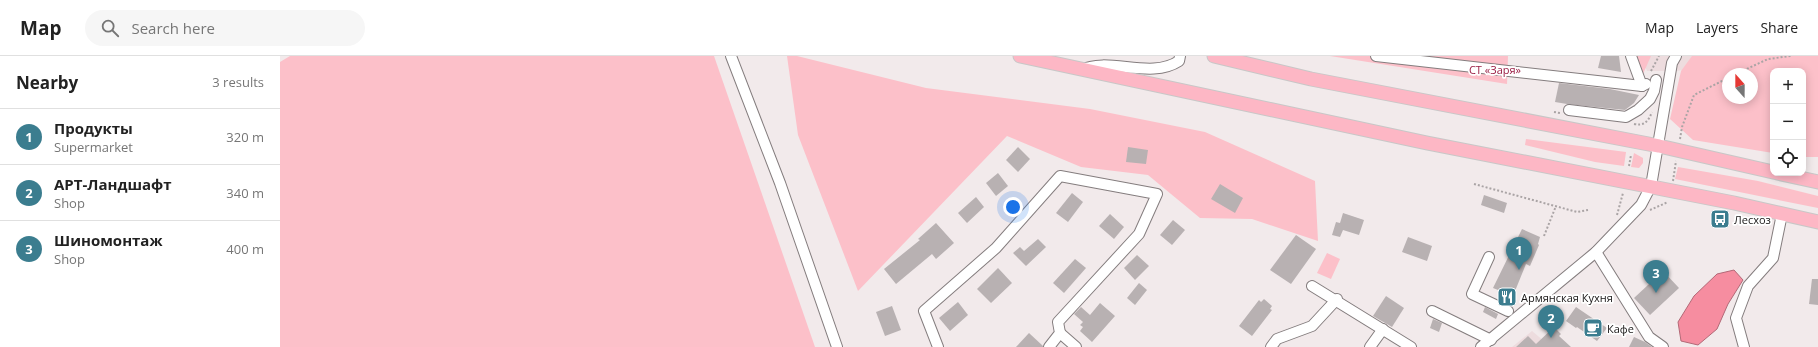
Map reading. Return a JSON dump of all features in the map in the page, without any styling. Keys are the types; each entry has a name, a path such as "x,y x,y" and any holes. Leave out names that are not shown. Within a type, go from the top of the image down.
{"main road":[{"path":"1020,56 1427,143 1652,186 1818,222"},
{"path":"1214,56 1311,79 1659,146 1770,171"},
{"path":"1791,176 1818,182"}],"street":[{"path":"731,56 780,183 837,347"},
{"path":"1080,70 1087,64 1111,61 1128,62 1159,68 1171,66 1179,61 1180,56"},
{"path":"1376,56 1642,86 1656,80 1670,81"},
{"path":"1631,56 1642,86"},
{"path":"1481,347 1596,252 1641,205 1652,186 1672,63 1676,56"},
{"path":"1569,110 1626,117 1638,110 1650,99 1654,91 1656,80"},
{"path":"938,347 924,311 996,248 1060,176 1157,194 1139,234 1058,322 1060,333 1076,347"},
{"path":"1744,347 1736,318 1748,286 1773,258 1782,214"},
{"path":"1596,252 1649,337 1663,347"},
{"path":"1490,257 1472,294 1508,311"},
{"path":"1312,286 1337,299 1411,347"},
{"path":"1271,347 1277,339 1312,326 1337,299"},
{"path":"1432,311 1491,340"},
{"path":"1370,347 1383,329"},
{"path":"1049,347 1060,333"}],"path":[{"path":"1749,68 1768,59 1791,56"},
{"path":"1649,210 1669,202 1682,127 1694,95 1722,81"},
{"path":"1629,166 1631,155"},
{"path":"1474,184 1577,212 1588,210"},
{"path":"1617,216 1624,192"},
{"path":"1544,236 1556,206"}],"shaded area":[{"path":"1641,56 1770,56 1676,71 1647,71"},
{"path":"1734,270 1743,280 1728,304 1717,329 1698,345 1681,341 1678,322 1694,296 1717,274"},
{"path":"1532,331 1551,347 1512,347"}],"green space":[{"path":"290,56 714,56 815,347 280,347 280,62"},
{"path":"787,56 797,56 926,88 1090,109 1205,132 1315,181 1318,241 1252,219 1200,218 1148,175 1081,167 1007,136 858,291 798,135"},
{"name":"СТ «Заря»","path":"1330,56 1508,56 1507,84"},
{"path":"1636,56 1651,56 1643,74"},
{"path":"1692,56 1818,56 1818,157 1806,157 1806,68 1770,68 1770,153 1693,140 1670,119 1681,71"},
{"path":"1526,139 1626,152 1624,166 1595,162 1525,145"},
{"path":"1634,153 1643,158 1643,163 1639,168 1631,167"},
{"path":"1678,167 1758,181 1818,196 1818,208 1675,179"},
{"path":"1327,253 1340,259 1331,279 1317,273"}],"building":[{"path":"1601,56 1619,56 1621,72 1598,68"},
{"path":"1559,83 1610,89 1639,95 1634,103 1625,110 1567,104 1555,102"},
{"path":"1018,147 1030,159 1018,172 1006,160"},
{"path":"1128,147 1148,150 1146,164 1126,162"},
{"path":"998,173 1008,186 996,196 986,183"},
{"path":"1220,184 1243,198 1235,213 1211,199"},
{"path":"1072,193 1083,202 1068,222 1056,213"},
{"path":"1484,195 1507,203 1504,213 1481,205"},
{"path":"976,197 984,207 967,223 958,213"},
{"path":"1343,213 1364,220 1359,235 1343,230 1340,237 1332,235 1336,222 1340,223"},
{"path":"1110,214 1124,227 1114,239 1099,226"},
{"path":"1173,220 1185,230 1172,245 1160,235"},
{"path":"936,223 954,243 936,259 932,254 896,284 884,269 920,240 918,239"},
{"path":"1522,229 1540,237 1539,245 1530,266 1526,264 1513,296 1493,288"},
{"path":"1296,235 1316,249 1291,284 1270,270"},
{"path":"1408,237 1432,246 1427,261 1402,252"},
{"path":"1038,239 1046,247 1026,266 1013,253 1020,247 1024,251"},
{"path":"1137,255 1149,266 1135,280 1124,268"},
{"path":"1075,259 1086,268 1064,293 1053,283"},
{"path":"998,268 1012,283 991,303 977,289"},
{"path":"1663,271 1679,288 1650,315 1634,298"},
{"path":"1812,279 1818,279 1818,305 1809,304"},
{"path":"1139,283 1147,290 1135,305 1127,298"},
{"path":"1386,296 1404,308 1392,327 1373,316"},
{"path":"1264,299 1272,306 1270,309 1272,310 1252,336 1239,326 1259,300 1261,302"},
{"path":"958,302 968,315 950,331 939,318"},
{"path":"1100,303 1115,316 1092,342 1080,331 1083,327 1080,325 1083,322 1074,314 1081,307 1090,315"},
{"path":"892,306 901,330 885,336 876,312"},
{"path":"1485,307 1498,314 1496,319 1483,312"},
{"path":"1576,307 1607,328 1597,341 1566,321"},
{"path":"1433,319 1442,323 1439,332 1430,328"},
{"path":"1554,327 1561,334 1559,336 1571,347 1516,347 1528,336 1536,344"},
{"path":"1029,333 1043,346 1043,347 1016,347"},
{"path":"1634,337 1645,342 1652,347 1629,347"}],"place":[{"name":"Лесхоз","path":"1720,219"},
{"name":"Продукты","path":"1519,270"},
{"name":"Шиномонтаж","path":"1656,293"},
{"name":"Армянская Кухня","path":"1507,297"},
{"name":"Кафе","path":"1593,328"},
{"name":"АРТ-Ландшафт","path":"1551,338"}]}
